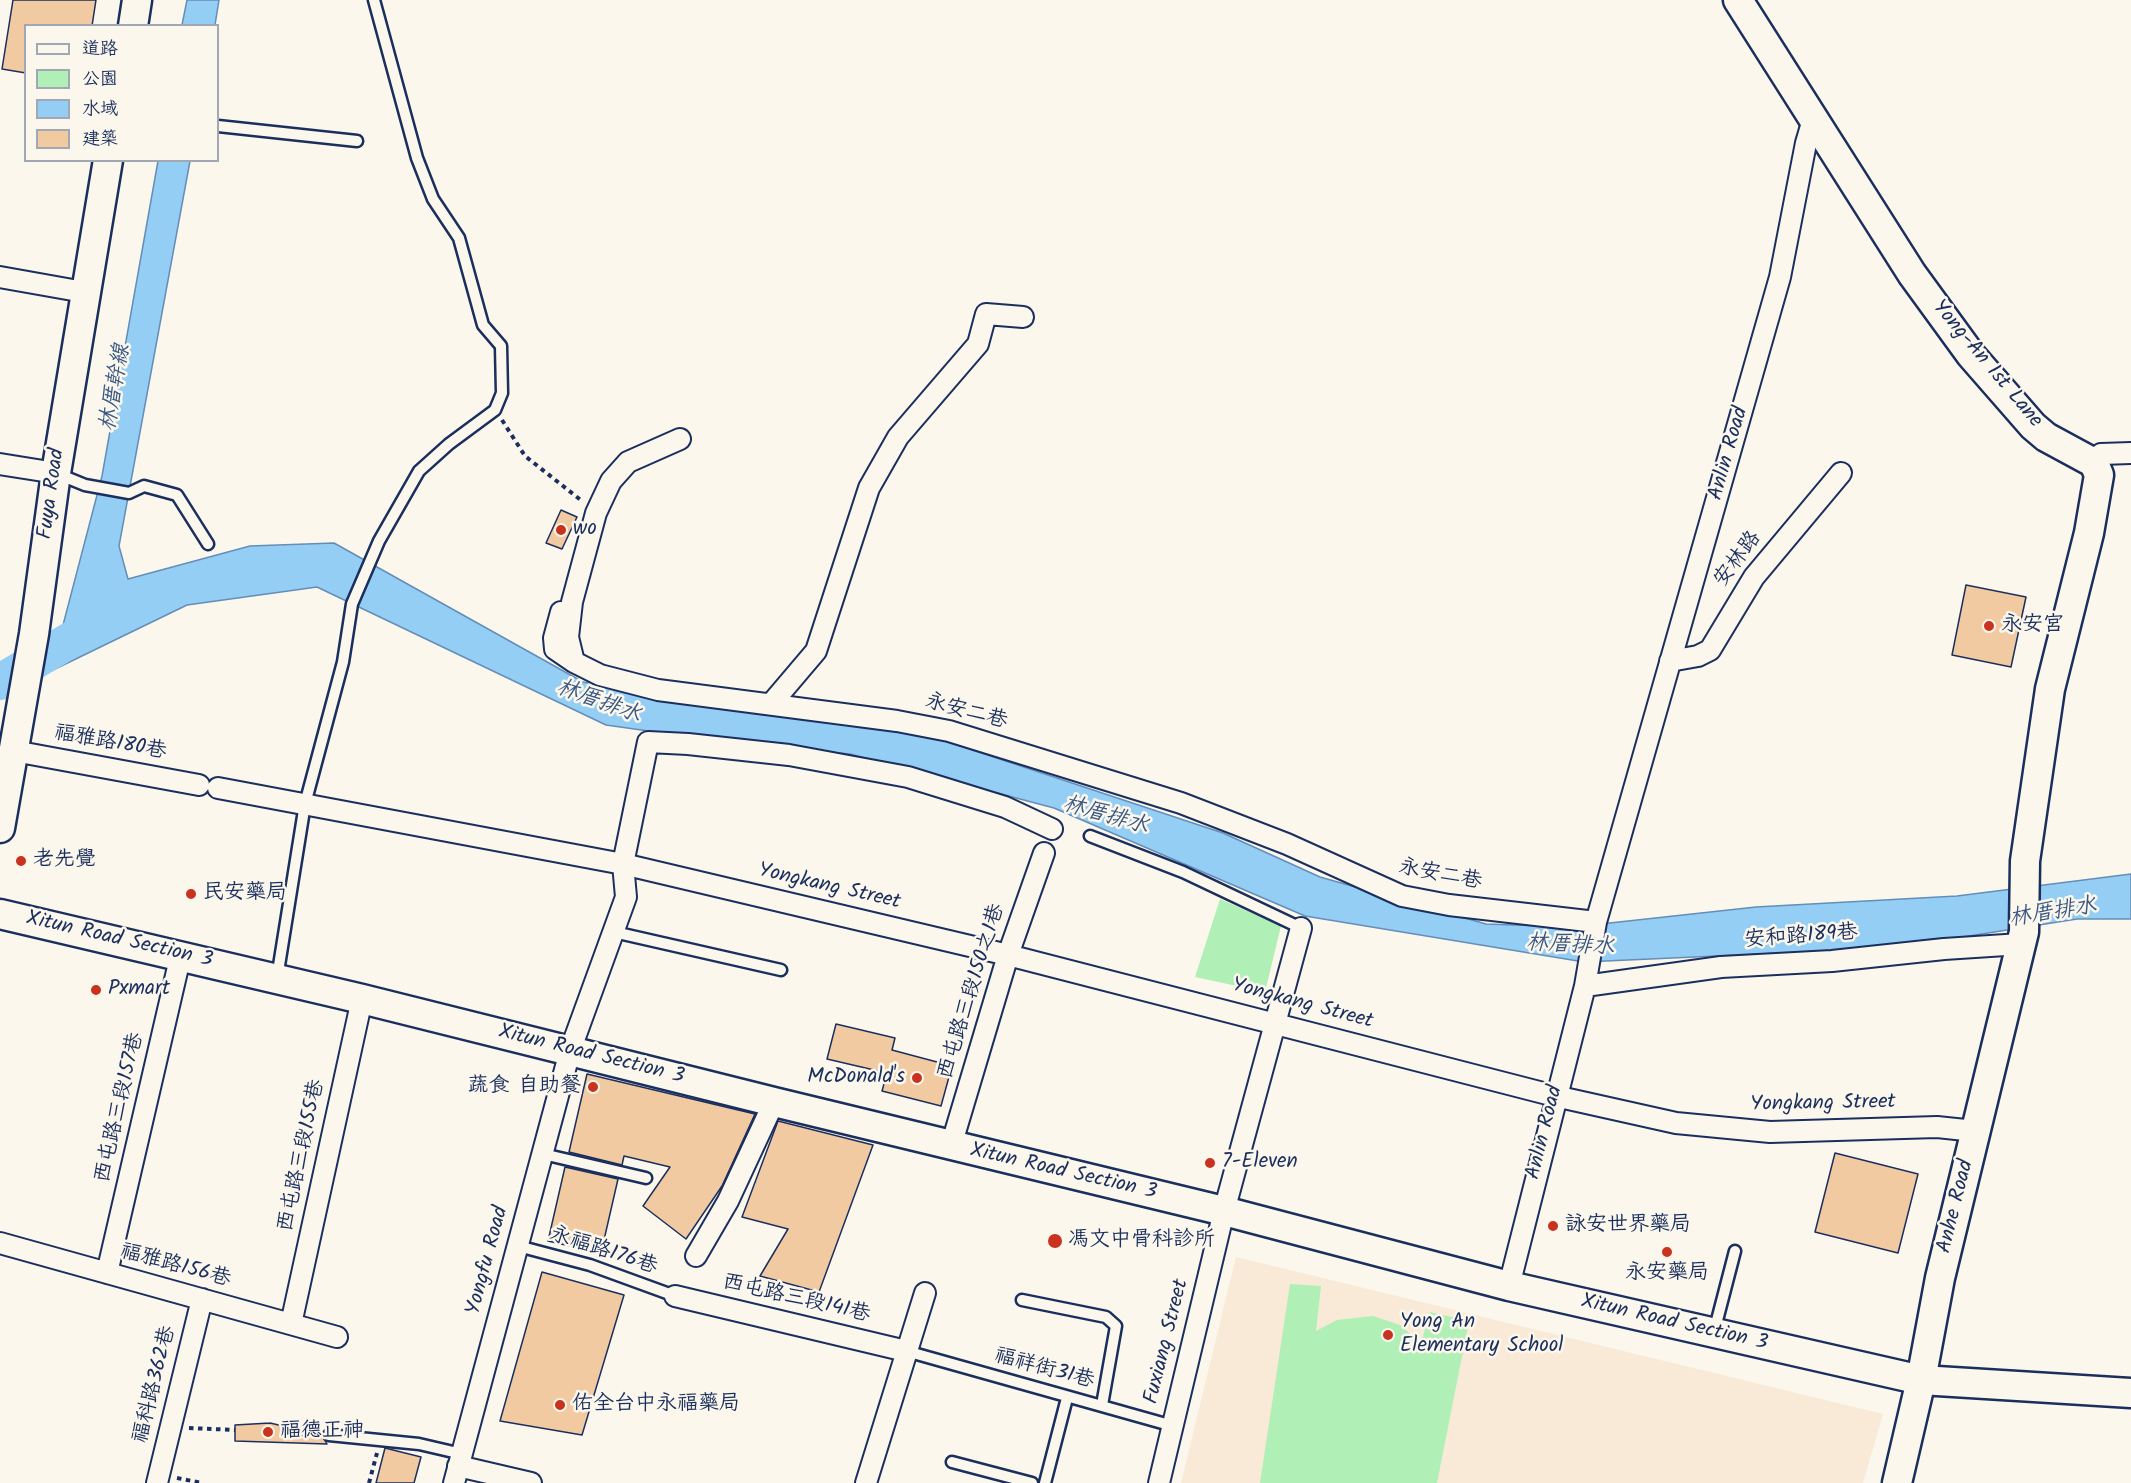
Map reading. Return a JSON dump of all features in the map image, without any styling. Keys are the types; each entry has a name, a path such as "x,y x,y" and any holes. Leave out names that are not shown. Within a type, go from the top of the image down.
{"street":[{"path":"133,24 137,0"},
{"path":"1738,0 1814,116"},
{"name":"Yong-An 1st Lane","path":"1814,116 1912,274 1971,354 2033,426 2046,437 2094,463"},
{"name":"Anlin Road","path":"1509,1286 1555,1096 1586,983 1596,922 1635,793 1670,661 1780,277 1806,143 1814,116"},
{"name":"Fuya Road","path":"0,828 34,634 84,292 108,162"},
{"path":"0,278 84,292"},
{"path":"771,704 816,651 869,488 898,437 978,344 986,314 1023,317"},
{"path":"574,662 568,637 572,602 596,513 606,491 611,481 628,462 680,438"},
{"path":"2094,463 2101,454 2131,453"},
{"name":"Anhe Road","path":"1897,1483 1921,1380 1940,1278 2022,938 2025,861 2050,689 2097,495 2098,475 2094,463"},
{"path":"0,464 56,473"},
{"name":"安林路","path":"1670,661 1698,656 1710,650 1754,577 1841,473"},
{"name":"永安二巷","path":"582,531 554,639 555,649 600,675 658,690 897,721 960,734 1181,803 1287,844 1401,896 1460,906 1596,922"},
{"name":"Yongfu Road","path":"458,1468 570,1051 626,897 624,864 648,742 789,755 908,777 1005,807 1052,829"},
{"name":"福雅路180巷","path":"14,751 305,804"},
{"name":"Yongkang Street","path":"305,804 624,864 1008,955 1555,1096 1676,1123 1770,1132 1937,1127 1975,1131"},
{"name":"西屯路三段150之1巷","path":"951,1146 1008,955 1044,853"},
{"name":"Xitun Road Section 3","path":"0,914 181,954 951,1146 1224,1211 1509,1286 1921,1380 2131,1394"},
{"name":"Fuxiang Street","path":"1160,1483 1224,1211 1301,928"},
{"name":"安和路189巷","path":"1586,983 1721,967 1832,961 2022,938"},
{"name":"西屯路三段157巷","path":"107,1273 181,954"},
{"name":"西屯路三段155巷","path":"291,1324 362,999"},
{"path":"696,1256 728,1201 774,1102"},
{"name":"福雅路156巷","path":"0,1243 337,1337"},
{"path":"866,1483 925,1293"},
{"name":"西屯路三段141巷","path":"675,1296 906,1351"},
{"name":"福科路362巷","path":"158,1478 202,1299"},
{"path":"458,1468 531,1483"}],"lane":[{"path":"276,978 305,804 343,662 352,604 379,541 419,471 449,444 495,410 502,393 501,346 483,325 459,238 433,199 417,158 374,0"},
{"path":"219,126 357,141"},
{"path":"56,473 129,493 144,486 177,495 208,544"},
{"path":"1090,836 1183,872 1301,928"},
{"path":"614,932 781,970"},
{"path":"543,1154 646,1178"},
{"name":"永福路176巷","path":"518,1246 590,1265 675,1296"},
{"path":"1714,1333 1735,1251"},
{"path":"1022,1300 1106,1317 1116,1326 1102,1405"},
{"name":"福祥街31巷","path":"906,1351 1173,1426"},
{"path":"1045,1483 1067,1398"},
{"path":"329,1435 419,1444 458,1468"},
{"path":"952,1462 1032,1483"}],"path":[{"path":"495,410 513,434 525,456 589,507 582,531"},
{"path":"188,1428 236,1430"},
{"path":"369,1483 380,1440"},
{"path":"158,1478 202,1483"}],"shaded area":[{"name":"Yong An Elementary School","path":"1236,1257 1883,1414 1863,1483 1181,1483"}],"green space":[{"path":"1220,899 1281,926 1265,992 1195,977"},
{"path":"1290,1284 1321,1286 1316,1331 1337,1320 1373,1316 1400,1325 1421,1343 1430,1312 1469,1321 1437,1483 1260,1483"}],"water":[{"path":"187,0 219,0 215,24 182,24"},
{"name":"林厝排水","path":"158,162 190,162 119,546 128,579 250,546 334,543 583,682 754,711 912,730 1223,833 1320,877 1486,924 1573,927 1756,907 1957,896 2131,874 2131,919 2077,919 1893,948 1584,962 1305,916 1054,808 850,754 719,741 606,725 317,587 187,605 51,671 102,476"}],"building":[{"path":"13,0 96,0 92,24 24,24 24,73 2,69"},
{"name":"wo","path":"561,510 577,517 562,549 546,543"},
{"name":"永安宮","path":"1966,585 2026,597 2011,667 1952,655"},
{"path":"836,1024 895,1038 892,1050 952,1066 941,1106 882,1091 887,1073 827,1059"},
{"path":"587,1074 755,1114 722,1186 686,1239 643,1206 670,1167 624,1156 622,1165 569,1152"},
{"path":"778,1121 873,1145 819,1292 760,1276 788,1229 742,1217"},
{"path":"1835,1153 1918,1174 1898,1253 1815,1232"},
{"path":"565,1167 618,1179 601,1253 548,1241"},
{"path":"542,1272 624,1295 582,1435 500,1421"},
{"name":"福德正神","path":"270,1423 322,1435 327,1444 235,1441 235,1425"},
{"path":"385,1448 421,1457 414,1483 376,1483"}],"waterway":[{"path":"0,682 82,633 101,625"}],"place":[{"name":"wo","path":"561,530"},
{"name":"永安宮","path":"1989,626"},
{"name":"老先覺","path":"21,861"},
{"name":"民安藥局","path":"191,894"},
{"name":"Pxmart","path":"96,990"},
{"name":"McDonald's","path":"917,1078"},
{"name":"蔬食 自助餐","path":"593,1087"},
{"name":"7-Eleven","path":"1210,1163"},
{"name":"詠安世界藥局","path":"1553,1226"},
{"name":"馮文中骨科診所","path":"1055,1241"},
{"name":"永安藥局","path":"1667,1252"},
{"name":"Yong An Elementary School","path":"1388,1335"},
{"name":"佑全台中永福藥局","path":"560,1405"},
{"name":"福德正神","path":"268,1432"}],"water label":[{"name":"林厝幹線","path":"117,388"}]}
